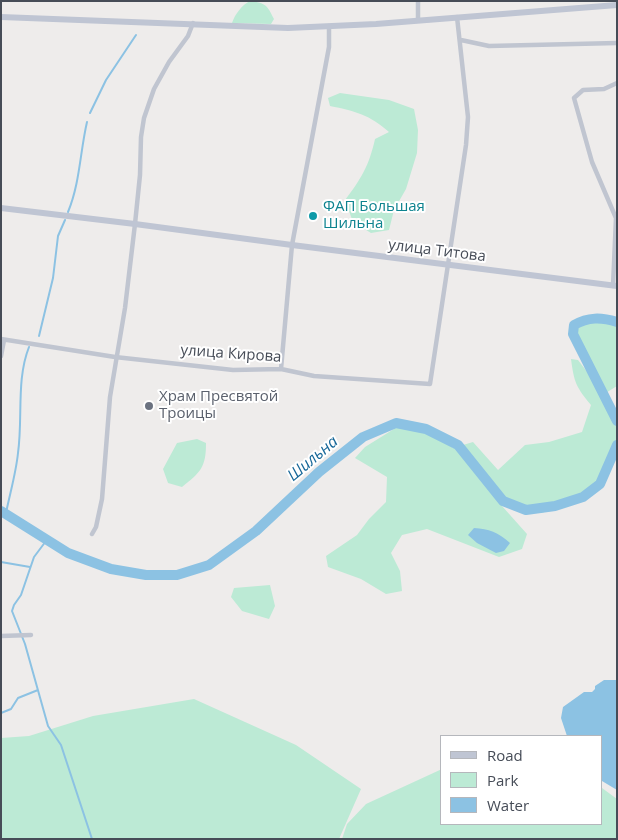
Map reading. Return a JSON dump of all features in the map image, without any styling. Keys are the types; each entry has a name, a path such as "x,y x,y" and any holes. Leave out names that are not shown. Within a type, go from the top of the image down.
{"main road":[{"path":"1,17 288,28 617,5"},
{"name":"улица Титова","path":"1,208 615,286"}],"street":[{"path":"418,1 418,20"},
{"path":"448,265 466,145 467,126 461,40 457,17"},
{"path":"92,534 96,527 102,499 109,405 135,224 140,175 140,137 154,89 169,62 188,36 193,23"},
{"path":"281,369 292,245 329,47 329,26"},
{"path":"461,40 489,46 617,43"},
{"path":"615,286 616,218 592,162 574,98 583,90 604,89 617,83"},
{"name":"улица Кирова","path":"2,340 233,370 281,369 314,376 430,384 448,265"},
{"path":"1,356 2,340"},
{"path":"1,636 31,635"}],"green space":[{"path":"250,1 263,4 268,8 274,19 271,24 232,23 239,10"},
{"path":"340,93 389,100 414,109 418,130 417,153 406,189 394,210 389,230 371,233 353,222 345,200 364,172 375,139 389,132 362,114 330,106 328,98"},
{"path":"584,319 605,319 617,322 617,386 604,394 609,396 617,431 617,447 607,478 578,503 541,513 518,509 494,497 527,534 522,549 499,557 427,529 402,535 391,553 400,571 402,591 386,594 361,579 328,567 326,556 357,535 369,519 386,502 387,477 355,458 365,447 402,424 431,431 453,448 473,442 498,470 525,445 549,442 582,432 591,405 576,384 571,359 578,360 601,390 573,334 574,325"},
{"path":"197,439 206,443 205,458 198,473 182,487 168,483 163,469 177,443"},
{"path":"270,585 275,606 269,619 242,611 231,597 234,588"},
{"path":"194,699 296,745 361,789 339,839 1,839 1,738 29,736 93,716"},
{"path":"440,770 440,825 603,825 603,789 617,799 617,839 342,839 347,824 366,804"}],"water":[{"path":"474,528 493,532 510,543 504,551 496,553 477,543 468,535"},
{"path":"604,680 617,680 617,790 603,782 603,735 567,735 561,718 563,707 584,692 592,692 595,686"}],"waterway":[{"path":"90,113 106,80 136,35"},
{"path":"68,212 77,179 87,122"},
{"path":"39,336 53,278 58,236 65,220"},
{"name":"Шильна","path":"617,322 606,319 584,320 574,325 573,334 617,421"},
{"path":"6,513 17,460 22,373 29,347"},
{"name":"Шильна","path":"1,511 68,553 111,569 146,575 177,575 209,565 256,531 319,472 363,437 396,423 426,429 458,445 503,501 526,510 555,506 583,497 600,484 617,445"},
{"path":"46,541 34,557 21,595 12,611 25,644 48,726 61,745 92,839"},
{"path":"1,562 30,567"},
{"path":"1,713 11,709 18,698 38,690"}],"place":[{"name":"ФАП Большая Шильна","path":"313,216"},
{"name":"Храм Пресвятой Троицы","path":"149,406"}]}
